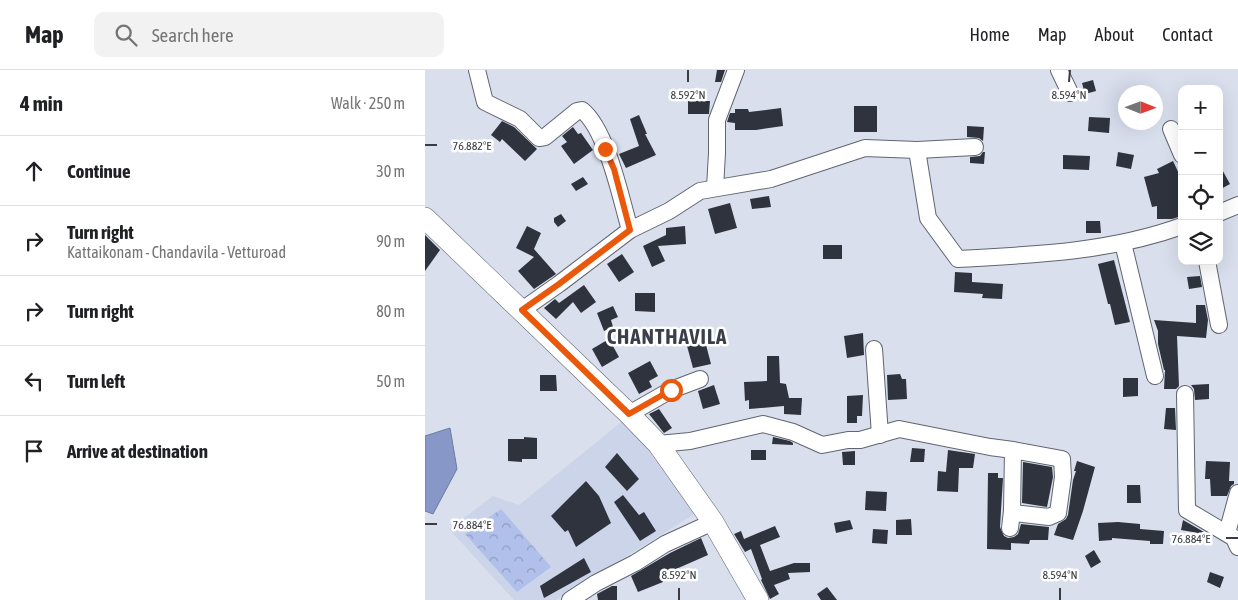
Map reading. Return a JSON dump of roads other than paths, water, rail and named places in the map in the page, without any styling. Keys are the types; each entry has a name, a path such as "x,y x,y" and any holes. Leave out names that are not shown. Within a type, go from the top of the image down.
{"main road":[{"path":"425,218 629,414 657,444 713,522 758,600"}],"street":[{"path":"477,70 485,102 520,119 539,138 545,137 577,111 582,110 590,117 614,169 630,230"},
{"path":"715,188 717,120 736,70"},
{"path":"1059,70 1070,93"},
{"path":"1171,129 1178,146"},
{"path":"522,310 630,230 669,211 700,191 771,179 865,148 917,150 975,147"},
{"path":"917,150 928,218 958,259 1041,254 1123,243 1178,227"},
{"path":"1223,212 1238,206"},
{"path":"1123,243 1155,376"},
{"path":"1208,265 1219,325"},
{"path":"874,349 880,435"},
{"path":"629,414 671,390 700,380"},
{"path":"1185,394 1187,510 1234,538 1238,547"},
{"path":"657,444 690,441 763,424 793,432 822,444 860,440 899,429 990,448 1062,459 1063,477 1058,513 1049,517 1014,513 1012,511"},
{"path":"1010,528 1013,450"},
{"path":"1227,533 1238,493"},
{"path":"570,600 665,544 713,522"}],"district":[{"name":"CHANTHAVILA","path":"667,336"}]}
